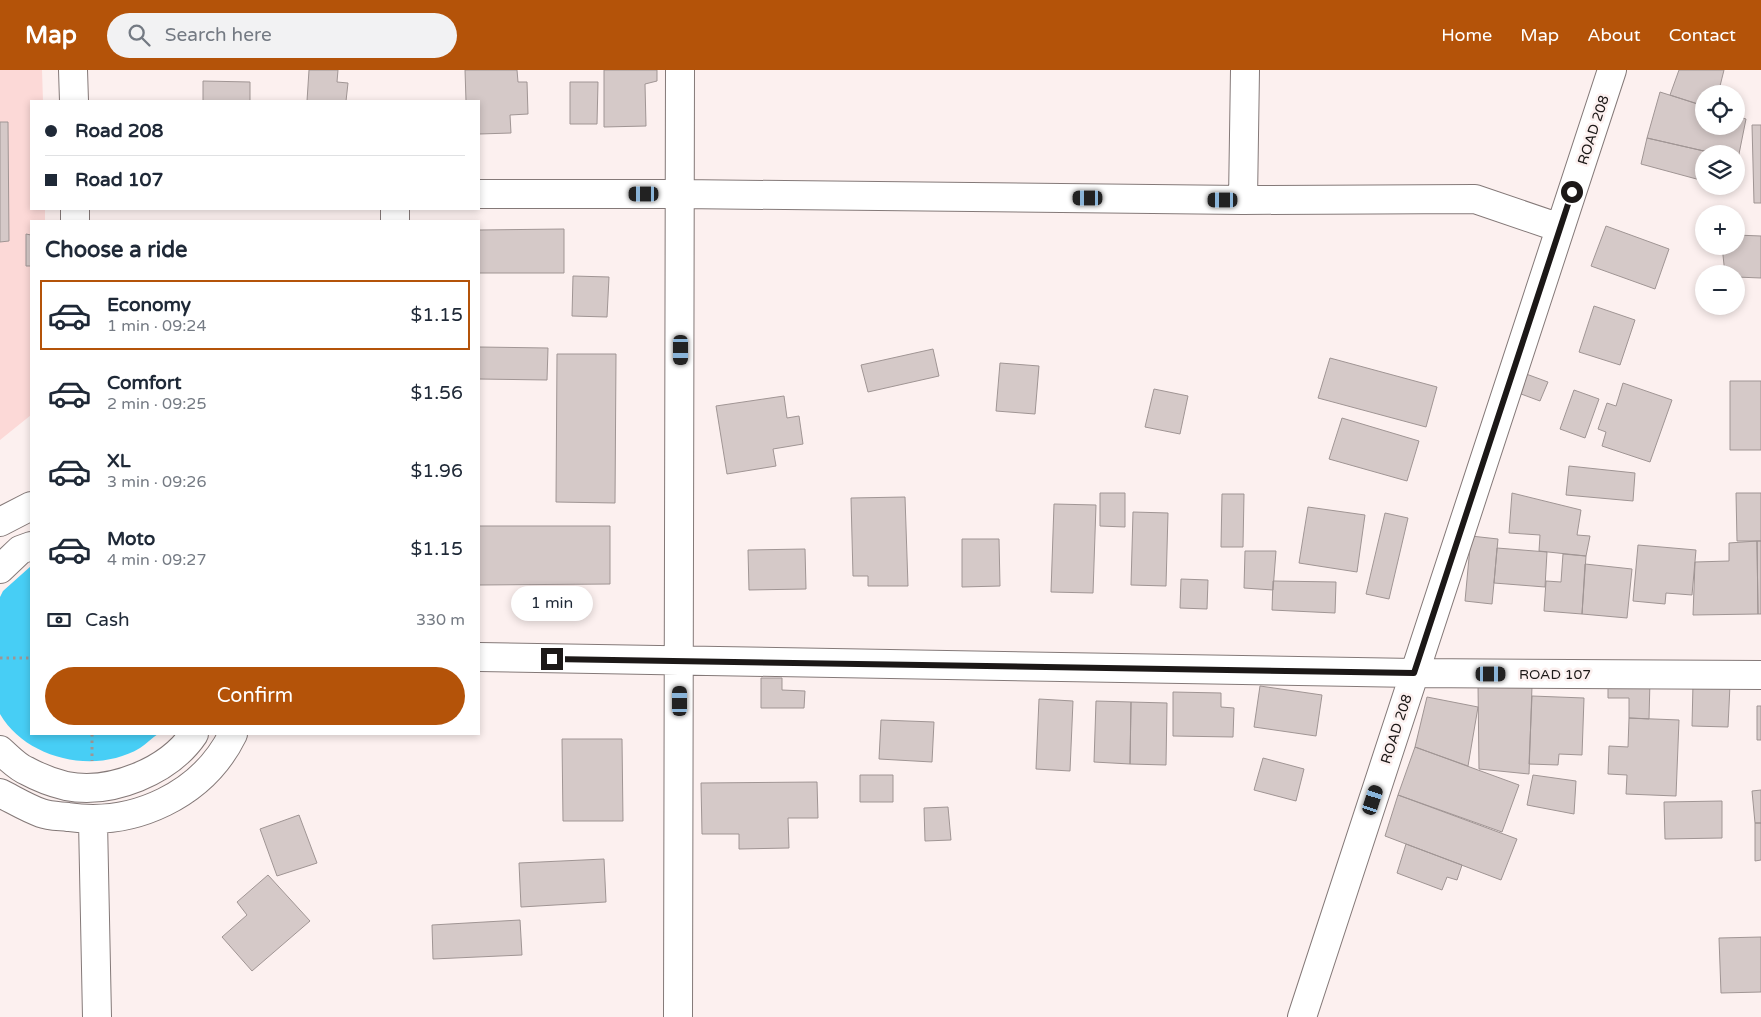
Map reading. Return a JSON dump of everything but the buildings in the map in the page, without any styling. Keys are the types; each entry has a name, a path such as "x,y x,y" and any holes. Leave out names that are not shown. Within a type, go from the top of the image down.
{"street":[{"path":"73,70 74,100"},
{"path":"678,1017 680,70"},
{"path":"1243,200 1245,70"},
{"name":"ROAD 208","path":"1302,1017 1612,70"},
{"path":"480,194 681,194 1243,200 1475,199 1560,228"},
{"path":"0,522 30,507"},
{"path":"0,569 20,550 30,546"},
{"name":"ROAD 107","path":"480,657 1414,673 1761,675"},
{"path":"0,750 25,771 67,786 111,786 152,772 187,745 193,735"},
{"path":"0,793 42,813 93,821 144,812 189,788 225,751 233,735"},
{"path":"93,821 97,1017"}],"path":[{"path":"0,658 30,658"},
{"path":"92,735 92,770"}],"shaded area":[{"path":"0,70 42,70 43,100 30,100 30,210 45,210 45,220 30,220 30,416 0,440"}],"water":[{"path":"30,567 30,735 157,735 140,748 122,756 103,760 83,761 63,758 44,752 27,742 12,729 0,714 0,597 3,591"}],"route":[{"path":"552,659 1414,673 1572,192"}]}
